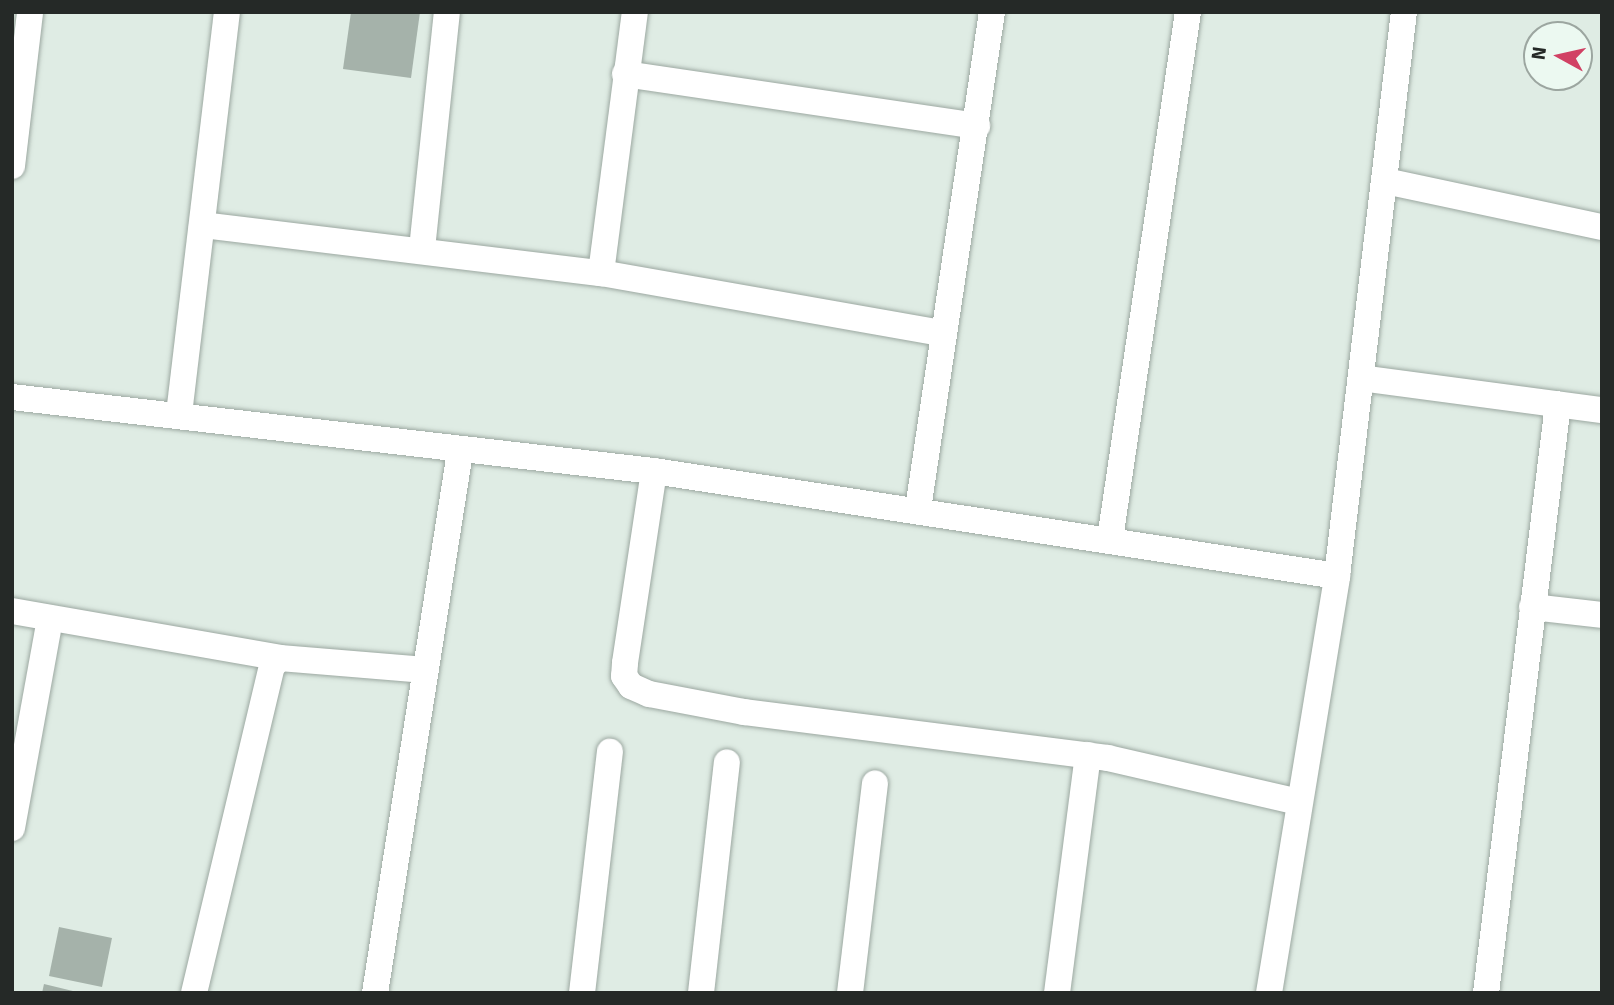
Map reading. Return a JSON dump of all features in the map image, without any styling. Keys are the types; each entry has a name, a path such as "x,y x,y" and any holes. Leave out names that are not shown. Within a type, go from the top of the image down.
{"street":[{"path":"12,166 30,12"},
{"path":"179,414 227,12"},
{"path":"422,249 447,12"},
{"path":"601,273 635,12"},
{"path":"918,509 942,333 977,126 992,12"},
{"path":"1110,539 1188,12"},
{"path":"1269,993 1337,576 1404,12"},
{"path":"625,74 977,126"},
{"path":"1385,181 1602,227"},
{"path":"202,225 422,249 601,273 942,333"},
{"path":"1361,378 1602,411"},
{"path":"12,397 179,414 460,452 654,471 918,509 1337,576"},
{"path":"1486,993 1558,404"},
{"path":"375,993 460,452"},
{"path":"654,471 625,663 624,676 631,686 649,694 744,712 1088,755 1299,802"},
{"path":"1532,607 1602,615"},
{"path":"12,611 279,658 426,670"},
{"path":"12,828 50,618"},
{"path":"194,993 272,666 279,658"},
{"path":"582,993 610,752"},
{"path":"1057,993 1088,755"},
{"path":"701,993 727,762"},
{"path":"850,993 875,783"}],"building":[{"path":"351,12 420,12 411,78 343,69"},
{"path":"59,927 112,938 102,987 49,976"},
{"path":"44,984 77,992 42,993"}]}
